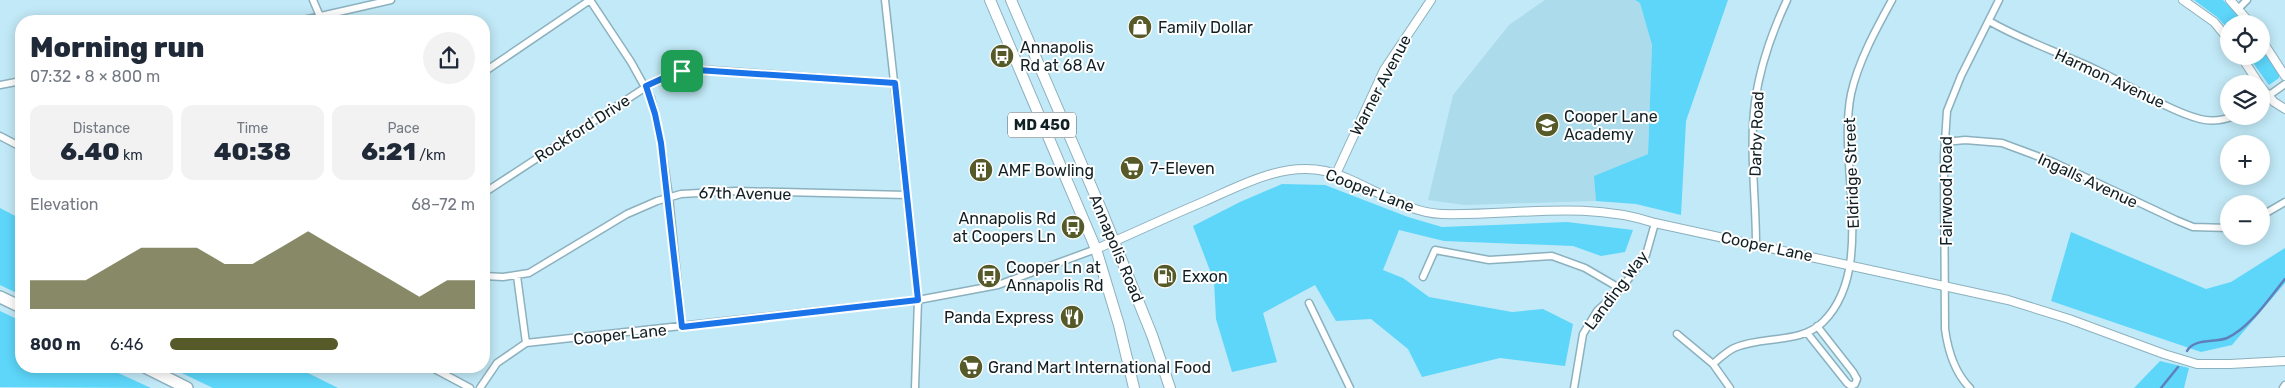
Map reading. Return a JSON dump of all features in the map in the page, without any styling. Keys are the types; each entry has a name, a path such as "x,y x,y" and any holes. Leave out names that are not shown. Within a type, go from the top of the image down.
{"highway":[{"path":"0,297 15,305"},
{"path":"157,373 187,388"}],"main road":[{"name":"Annapolis Road","path":"990,0 1046,135 1077,200 1096,249 1119,325 1134,388"},
{"name":"Annapolis Road","path":"1011,0 1152,335 1170,388"}],"street":[{"path":"313,0 319,15"},
{"path":"336,15 391,0"},
{"path":"490,68 590,0 646,86 655,114 669,197 682,327"},
{"path":"885,0 918,300 915,388"},
{"name":"Warner Avenue","path":"1336,174 1384,70 1431,0"},
{"name":"Darby Road","path":"1756,244 1753,157 1755,102 1766,52 1787,0"},
{"name":"Eldridge Street","path":"1808,334 1833,311 1841,296 1850,264 1854,245 1847,140 1851,94 1859,70 1892,0"},
{"name":"Fairwood Road","path":"1970,388 1956,370 1948,348 1945,329 1945,142 1947,111 1952,96 1999,0"},
{"path":"2183,0 2214,22 2220,29"},
{"path":"2230,0 2244,15"},
{"path":"2239,8 2247,0"},
{"name":"Harmon Avenue","path":"1989,20 2016,36 2094,68 2185,114 2202,120 2220,119"},
{"path":"2270,53 2285,76"},
{"name":"Rockford Drive","path":"490,189 646,86 670,75 697,70 895,83"},
{"path":"0,85 15,82"},
{"path":"2270,94 2285,84"},
{"path":"2270,101 2285,109"},
{"path":"0,136 15,144"},
{"name":"Ingalls Avenue","path":"1945,142 1965,140 2002,143 2053,162 2176,220 2194,226 2220,227"},
{"name":"Cooper Lane","path":"480,388 497,363 526,344 918,300 998,285 1096,249 1265,176 1296,169 1311,169 1336,174 1412,206 1438,214 1565,209 1604,211 1633,216 1655,223 1850,264 2040,309 2197,364 2285,361"},
{"name":"67th Avenue","path":"490,276 517,276 529,273 611,223 645,206 669,197 715,191 907,195"},
{"path":"2270,211 2285,202"},
{"name":"Landing Way","path":"1574,388 1583,334 1597,311 1620,289 1646,255 1655,223"},
{"path":"1423,277 1435,250 1489,260 1552,256 1584,268 1620,289"},
{"path":"517,276 526,344"},
{"path":"1309,303 1350,388"},
{"path":"1713,364 1724,354 1744,344 1808,334 1847,383 1851,386 1855,384 1857,378 1817,326"},
{"path":"1677,334 1713,364 1730,388"},
{"path":"442,373 470,388"}],"shaded area":[{"name":"Cooper Lane Academy","path":"1545,0 1635,0 1640,3 1652,45 1648,154 1595,176 1596,201 1464,205 1428,200 1453,95 1509,25"},
{"path":"1635,0 1728,0 1686,121 1681,215 1636,204 1596,201 1594,176 1648,154 1652,45 1640,3"},
{"path":"2194,0 2223,0 2238,15 2220,15 2220,20"},
{"path":"2270,60 2279,78 2270,84 2270,75 2262,75 2255,65 2270,65"},
{"path":"1282,184 1325,185 1408,217 1442,227 1567,222 1633,230 1625,252 1601,256 1573,246 1444,241 1399,230 1383,270 1403,278 1429,297 1512,312 1543,309 1573,324 1565,366 1500,358 1422,377 1408,349 1371,319 1336,321 1315,285 1263,313 1277,362 1232,372 1216,319 1214,281 1193,226 1240,202"},
{"path":"0,208 15,216 15,292 0,285"},
{"path":"2071,232 2206,289 2231,282 2285,248 2285,283 2232,345 2201,352 2051,301"},
{"path":"0,311 15,318 15,373 118,373 151,388 0,387"},
{"path":"2160,361 2189,368 2184,388 2134,388"},
{"path":"182,373 308,373 338,388 213,388"}],"waterway":[{"path":"2187,351 2190,347 2200,342 2227,338 2236,333 2252,320 2285,279"},
{"path":"2161,388 2178,367"}],"place":[{"name":"Family Dollar","path":"1140,27"},
{"name":"Annapolis Rd at 68 Av","path":"1002,56"},
{"name":"Cooper Lane Academy","path":"1547,125"},
{"name":"7-Eleven","path":"1132,168"},
{"name":"AMF Bowling","path":"981,170"},
{"name":"Annapolis Rd at Coopers Ln","path":"1073,227"},
{"name":"Cooper Ln at Annapolis Rd","path":"989,276"},
{"name":"Exxon","path":"1165,276"},
{"name":"Panda Express","path":"1072,317"},
{"name":"Grand Mart International Food","path":"971,367"}],"route":[{"path":"711,70 895,83 918,300 682,327 669,197 661,143 651,98 646,86 682,71 711,70"}]}
